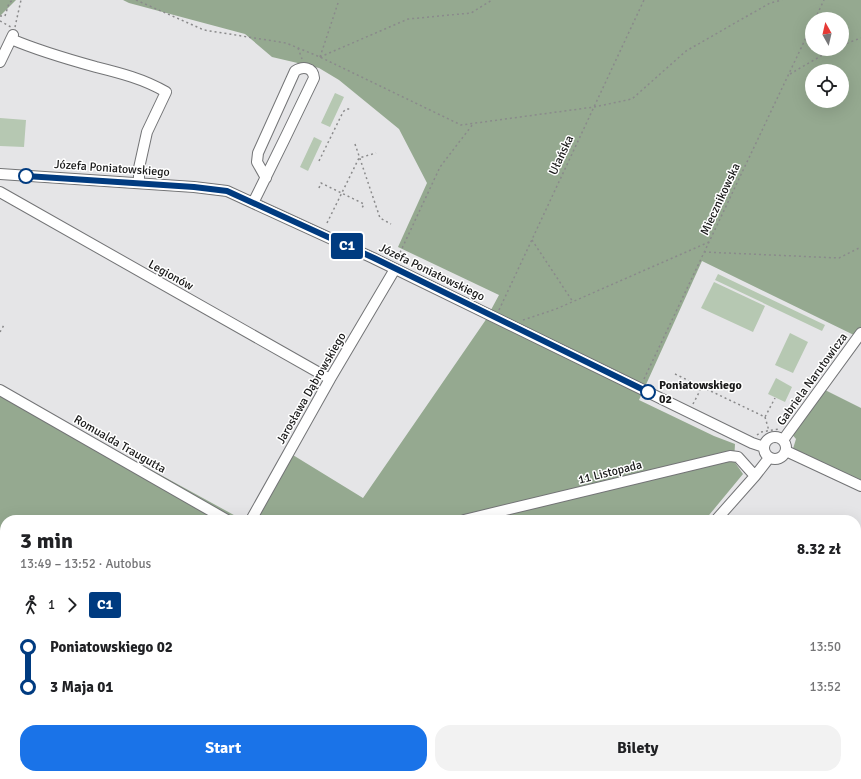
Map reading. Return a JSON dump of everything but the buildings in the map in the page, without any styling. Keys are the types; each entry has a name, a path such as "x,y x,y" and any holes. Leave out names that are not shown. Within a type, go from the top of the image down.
{"street":[{"path":"0,62 13,34 50,54 125,75 166,92 148,132 139,168 139,182"},
{"path":"253,203 266,178 314,78 310,70 299,68 295,71 258,153 257,162 266,178"},
{"name":"Józefa Poniatowskiego","path":"0,174 139,182 227,191 395,269 752,443 764,447"},
{"name":"Legionów","path":"0,192 330,379"},
{"name":"Jarosława Dąbrowskiego","path":"254,515 330,379 395,269"},
{"name":"Gabriela Narutowicza","path":"783,440 861,333"},
{"name":"Romualda Traugutta","path":"0,390 218,515"},
{"name":"Gabriela Narutowicza","path":"764,447 766,441 772,437 778,437 783,440 786,445 786,451"},
{"path":"764,447 764,452 769,458 779,459 786,451 861,486"},
{"name":"11 Listopada","path":"485,515 730,456 738,458 755,476"},
{"path":"720,515 769,458"}],"path":[{"path":"0,16 5,16 9,3 13,0"},
{"path":"13,34 21,0"},
{"path":"136,0 204,30 286,43 320,57 461,125 594,106 632,99 686,51 770,3 782,0"},
{"path":"320,57 339,0"},
{"path":"320,57 408,19 471,13 492,0"},
{"name":"Ułańska","path":"495,317 644,0"},
{"path":"818,12 824,0"},
{"path":"0,21 13,34"},
{"path":"849,42 861,38"},
{"name":"Miecznikowska","path":"643,379 805,40"},
{"path":"298,48 304,68"},
{"path":"788,75 821,56"},
{"path":"319,162 343,112 346,109 350,109"},
{"path":"398,257 440,167 473,124"},
{"path":"355,144 380,218 392,224"},
{"path":"327,223 359,158 376,154"},
{"path":"319,188 321,183 364,204 361,210"},
{"path":"531,240 573,302"},
{"path":"523,320 573,302 709,242"},
{"path":"704,252 839,258 861,248"},
{"path":"0,332 4,325"},
{"path":"675,374 765,417"},
{"path":"690,412 704,383"},
{"path":"769,431 765,417 775,398"},
{"path":"754,439 758,433 783,428"}],"green space":[{"path":"0,0 16,0 0,16"},
{"path":"123,0 861,0 861,333 858,337 702,261 639,400 714,436 735,444 734,461 743,474 709,515 247,515 288,452 363,498 485,321 499,295 398,247 427,183 399,129 339,80 319,68 272,57 245,34 129,3"},
{"path":"335,93 344,97 330,127 321,123"},
{"path":"0,118 26,120 24,147 0,146"},
{"path":"314,137 322,141 308,171 300,167"},
{"path":"718,274 825,325 822,331 715,280"},
{"path":"714,282 765,306 753,332 701,308"},
{"path":"790,333 808,342 793,373 775,365"},
{"path":"776,378 792,387 785,402 768,394"},
{"path":"0,387 234,515 0,515"},
{"path":"821,388 861,408 861,486 791,455 796,439 790,432"}],"bus line":[{"name":"C1","path":"26,176 139,182 227,191 374,258 648,392"}],"place":[{"name":"Poniatowskiego 02","path":"648,392"}]}
